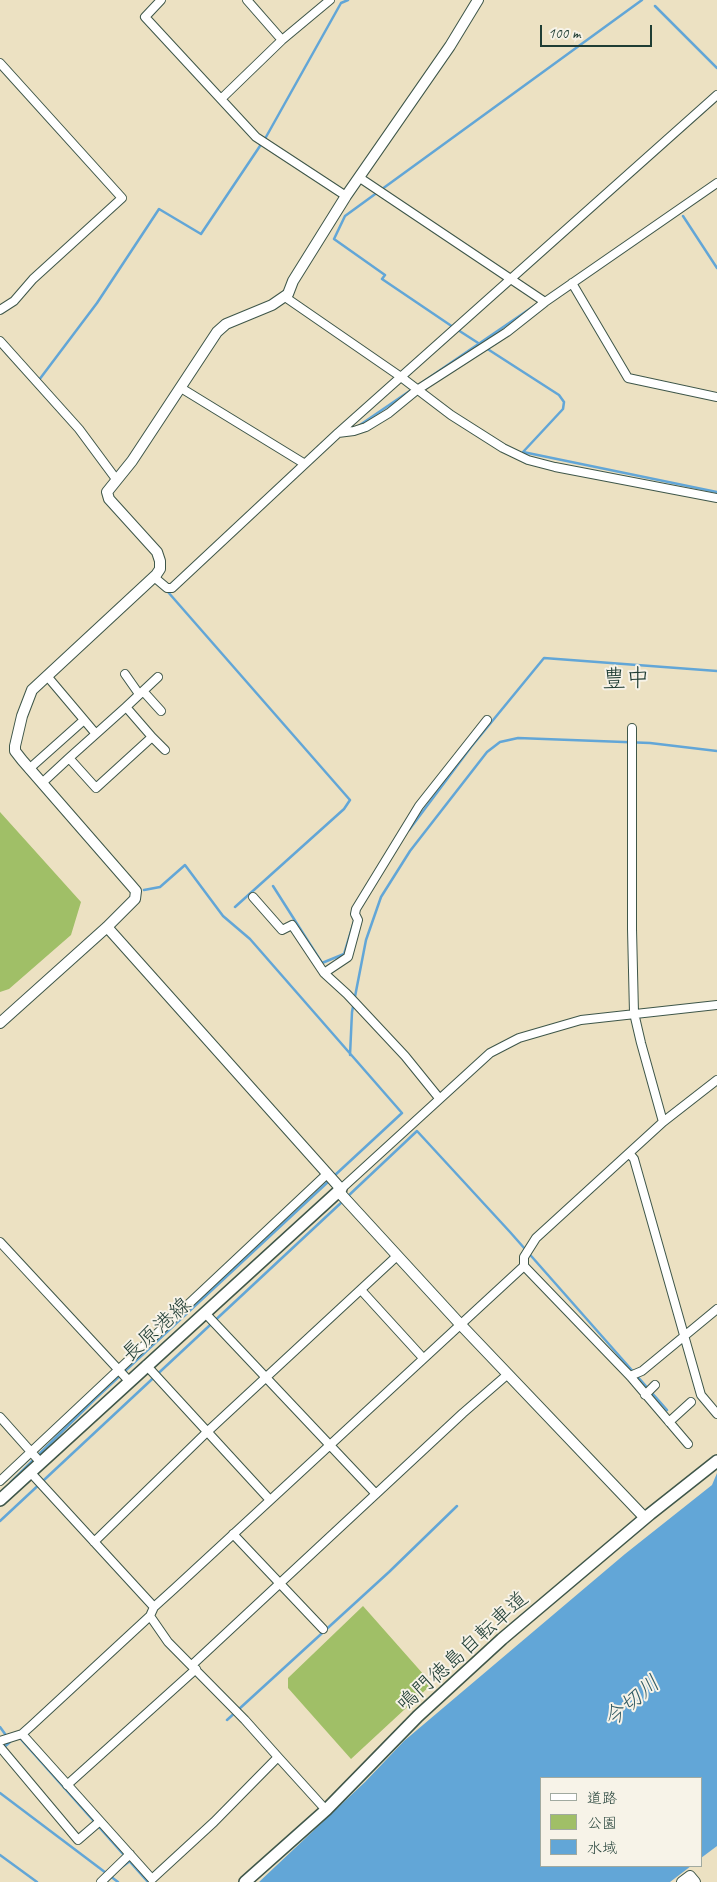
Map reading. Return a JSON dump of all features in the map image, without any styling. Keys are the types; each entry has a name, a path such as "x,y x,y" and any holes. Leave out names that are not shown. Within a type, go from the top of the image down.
{"main road":[{"name":"長原港線","path":"0,1500 339,1190"},
{"name":"鳴門徳島自転車道","path":"245,1882 326,1810 425,1710 502,1639 645,1518 717,1461"}],"street":[{"path":"161,0 145,17 256,137 346,196"},
{"path":"247,0 282,40"},
{"path":"221,99 282,40 330,0"},
{"path":"0,1023 130,906 135,899 136,891 29,769 15,751 14,746 22,716 32,690 154,577 160,569 160,560 157,552 109,499 107,492 132,461 217,332 226,324 272,305 285,297 346,196 450,46 478,0"},
{"path":"0,63 122,198 33,279 14,301 0,310"},
{"path":"154,577 167,588 172,588 338,433 510,277 717,95"},
{"path":"360,178 545,302"},
{"path":"338,433 366,427 389,412 417,390 506,332 545,302 717,183"},
{"path":"572,283 628,378 717,397"},
{"path":"285,297 401,377 451,415 503,448 528,460 555,467 717,498"},
{"path":"0,341 79,429 116,479"},
{"path":"180,388 305,464"},
{"path":"125,674 161,711"},
{"path":"47,676 96,734"},
{"path":"42,783 158,677"},
{"path":"126,707 165,750"},
{"path":"29,769 84,720"},
{"path":"324,973 348,957 358,920 354,914 356,909 419,806 487,720"},
{"path":"632,728 634,1013 663,1122"},
{"path":"69,758 96,788 152,737"},
{"path":"254,897 282,930 292,925 324,973 347,994 405,1056 439,1098"},
{"path":"107,927 328,1174 339,1190 397,1256 645,1518"},
{"path":"339,1190 490,1053 518,1038 581,1020 717,1005"},
{"path":"688,1444 630,1376 524,1266 524,1257 536,1238 663,1122 717,1080"},
{"path":"629,1153 634,1159 701,1395 717,1414"},
{"path":"0,1481 328,1174"},
{"path":"0,1242 129,1381"},
{"path":"94,1542 207,1432 397,1256"},
{"path":"0,1740 22,1734 150,1616 154,1607 524,1266"},
{"path":"361,1290 423,1358"},
{"path":"630,1376 642,1371 717,1308"},
{"path":"204,1313 376,1494"},
{"path":"146,1365 270,1500"},
{"path":"67,1785 194,1667 280,1583 508,1374"},
{"path":"645,1395 655,1385"},
{"path":"669,1422 691,1402"},
{"path":"0,1416 41,1463"},
{"path":"31,1473 154,1607"},
{"path":"233,1534 323,1629"},
{"path":"150,1616 168,1642 194,1667 326,1810"},
{"path":"22,1734 154,1880 278,1757"},
{"path":"0,1747 78,1840 100,1821"},
{"path":"101,1882 130,1854"},
{"path":"682,1882 690,1876 695,1882"}],"green space":[{"path":"0,812 81,902 71,935 9,989 0,992"},
{"path":"363,1606 432,1684 351,1759 288,1688 288,1678"}],"water":[{"name":"今切川","path":"717,1473 717,1846 702,1857 702,1777 540,1777 540,1867 690,1867 670,1882 259,1882 365,1782 404,1741 625,1554 712,1485"}],"waterway":[{"path":"38,378 39,380 97,303 159,209 201,234 266,137 341,3 348,0"},
{"path":"453,327 382,279 385,275 334,239 345,216 642,0"},
{"path":"655,6 717,68"},
{"path":"683,216 717,268"},
{"path":"357,427 534,306"},
{"path":"458,330 559,395 564,402 563,409 523,452 717,492"},
{"path":"168,592 350,800 344,809 235,907"},
{"path":"409,830 471,747 544,658 717,671"},
{"path":"350,1055 352,1012 366,940 381,897 410,851 487,752 500,742 518,738 650,743 717,751"},
{"path":"144,890 160,887 185,865 223,916 250,939 402,1113 334,1176"},
{"path":"273,886 322,963 344,954 355,918"},
{"path":"347,1197 417,1131 510,1232 667,1410"},
{"path":"11,1482 96,1398 330,1180"},
{"path":"0,1521 343,1201"},
{"path":"227,1720 389,1572 457,1506"},
{"path":"0,1727 8,1738"},
{"path":"19,1737 148,1882"},
{"path":"2,1749 10,1742"},
{"path":"0,1793 118,1882"},
{"path":"0,1855 37,1882"},
{"path":"119,1869 130,1861"}],"district":[{"name":"豊中","path":"626,680"}]}
